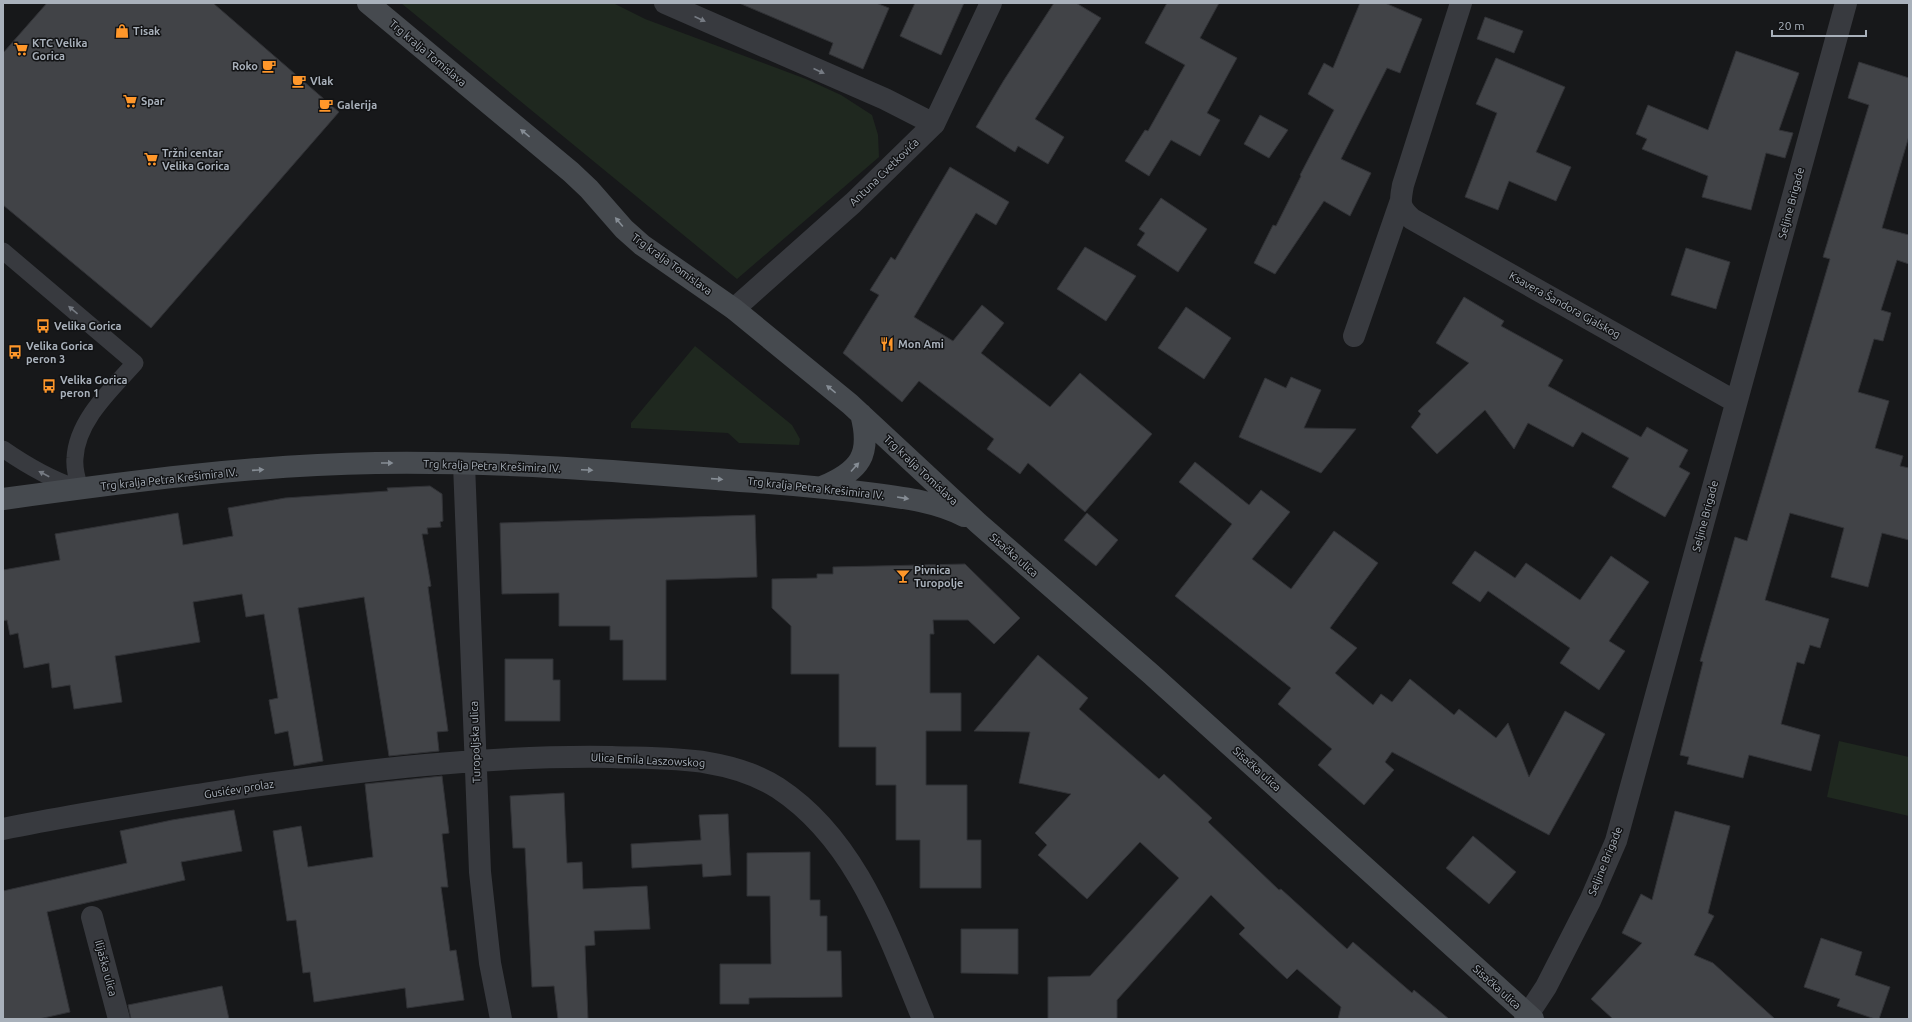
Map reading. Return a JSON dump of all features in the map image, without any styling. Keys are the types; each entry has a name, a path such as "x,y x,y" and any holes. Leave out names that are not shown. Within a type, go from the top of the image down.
{"main road":[{"name":"Trg kralja Tomislava","path":"368,3 571,172 642,245 734,310 861,414 978,523"},
{"path":"822,487 850,473 859,463 864,453 866,441 861,414"},
{"name":"Trg kralja Petra Krešimira IV.","path":"3,499 80,488 184,476 298,467 374,463 464,464 651,474 822,487 917,500 955,512 978,523"},
{"name":"Sisačka ulica","path":"978,523 1151,674 1528,1017"}],"street":[{"path":"665,3 885,99 934,124"},
{"name":"Antuna Cvetkovića","path":"734,310 853,203 934,124 991,3"},
{"path":"1354,336 1400,203 1403,185 1461,3"},
{"name":"Seljine Brigade","path":"1528,1017 1546,987 1590,901 1616,841 1846,3"},
{"name":"Ksavera Šandora Gjalskog","path":"1400,203 1404,212 1412,219 1736,402"},
{"name":"Turopoljska ulica","path":"464,464 480,872 490,963 501,1019"},
{"name":"Ulica Emila Laszowskog","path":"476,759 561,756 697,760 727,766 775,786 812,816 829,833 843,851 864,886 923,1019"},
{"name":"Gusićev prolaz","path":"3,829 96,810 314,777 476,759"},
{"name":"Ilijaška ulica","path":"92,917 119,1019"}],"lane":[{"path":"3,251 135,363 86,423 80,437 75,458 80,488 58,481 21,462 3,449"}],"shaded area":[{"path":"401,3 613,3 645,19 806,79 841,95 872,115 878,135 879,157 737,279"},
{"path":"695,346 792,425 800,439 799,445 739,443 728,433 631,428 631,423"},
{"path":"1839,741 1909,757 1909,816 1827,797"}],"building":[{"name":"Tržni centar Velika Gorica","path":"47,3 213,3 339,112 151,328 3,205 3,53"},
{"path":"739,3 876,3 889,8 863,69 829,54 833,43"},
{"path":"915,3 964,3 941,55 900,36"},
{"path":"1054,3 1076,3 1101,18 1035,119 1064,137 1048,164 1018,146 1015,152 976,127 1004,80"},
{"path":"1167,3 1219,3 1200,38 1237,58 1207,113 1220,120 1200,156 1171,140 1149,176 1125,161 1145,130 1148,131 1185,65 1145,43"},
{"path":"1360,3 1385,3 1422,19 1400,73 1387,68 1341,159 1371,173 1350,216 1324,201 1275,274 1254,263 1273,225 1276,226 1301,176 1300,175 1334,110 1308,94 1324,63 1333,68"},
{"path":"1485,17 1523,31 1514,53 1477,39"},
{"path":"1736,51 1799,73 1779,130 1793,133 1785,158 1766,153 1751,210 1702,197 1708,176 1642,149 1647,139 1636,134 1648,105 1708,130"},
{"path":"1496,58 1565,87 1536,152 1571,167 1556,201 1509,181 1498,210 1465,197 1497,113 1476,104"},
{"path":"1859,62 1909,78 1909,136 1882,228 1909,235 1909,264 1897,260 1881,310 1891,313 1883,341 1874,339 1858,392 1889,401 1875,448 1903,456 1900,466 1909,468 1909,540 1882,533 1868,587 1831,577 1844,528 1790,513 1765,600 1829,619 1820,648 1810,645 1804,664 1797,662 1781,724 1820,735 1811,771 1749,755 1743,778 1687,764 1689,757 1680,755 1703,662 1700,661 1735,537 1747,541 1830,259 1823,257 1869,105 1848,98"},
{"path":"1260,115 1288,130 1269,158 1244,144"},
{"path":"950,167 1009,202 996,225 976,213 914,317 953,341 982,305 1004,323 981,353 1050,407 1080,373 1152,434 1085,512 1028,463 1020,474 987,449 994,439 919,381 902,402 843,353 879,295 870,290 891,257 895,260"},
{"path":"1161,198 1207,229 1178,272 1137,245 1145,233 1139,229"},
{"path":"1085,247 1136,276 1106,321 1057,289"},
{"path":"1686,248 1730,262 1716,309 1671,295"},
{"path":"1464,297 1504,321 1501,326 1563,360 1548,386 1641,437 1647,427 1688,450 1679,467 1690,473 1665,517 1612,487 1629,458 1582,432 1573,447 1528,423 1514,449 1485,410 1437,454 1411,427 1421,414 1418,411 1469,363 1436,343"},
{"path":"1186,307 1231,338 1204,379 1158,348"},
{"path":"1291,377 1321,390 1304,428 1356,429 1321,473 1239,437 1265,378 1286,388"},
{"path":"1195,462 1249,505 1261,490 1290,512 1252,559 1291,589 1334,531 1378,563 1330,628 1357,648 1335,673 1373,705 1381,694 1392,702 1410,679 1454,715 1459,709 1496,738 1508,723 1529,777 1565,711 1605,734 1549,835 1392,752 1385,762 1394,770 1364,805 1318,765 1332,749 1278,704 1291,688 1175,596 1232,524 1179,482"},
{"path":"430,486 442,494 443,521 440,522 441,527 427,528 428,534 422,534 431,586 428,587 448,731 437,732 439,751 389,756 364,597 298,608 323,761 294,766 288,731 275,734 269,700 278,698 264,614 246,617 242,594 193,602 200,642 115,656 122,702 74,709 70,685 52,688 49,663 24,668 18,633 10,635 7,620 3,621 3,570 60,560 55,534 178,513 183,545 233,536 228,508 285,498 388,491 387,488"},
{"path":"1087,513 1118,540 1096,566 1064,540"},
{"path":"755,515 757,577 666,580 666,680 623,680 623,640 610,640 610,626 559,626 559,593 502,594 500,523"},
{"path":"1475,551 1515,578 1526,563 1580,600 1611,556 1649,582 1609,641 1625,651 1599,690 1560,663 1570,648 1488,591 1480,602 1452,583"},
{"path":"965,564 1020,618 994,644 968,620 933,620 934,634 930,634 930,693 961,693 961,731 926,731 926,785 967,785 967,840 981,840 981,888 920,888 920,840 896,840 896,785 876,785 876,747 839,747 839,674 791,674 791,626 772,608 772,579 817,578 817,574 833,574 833,567"},
{"path":"1038,655 1088,698 1079,709 1159,779 1164,774 1212,818 1208,822 1279,890 1281,889 1347,949 1353,942 1412,993 1414,990 1449,1019 1338,1019 1341,1007 1297,969 1287,979 1239,934 1245,928 1211,895 1117,1000 1117,1019 1048,1019 1048,977 1090,976 1179,878 1140,842 1087,899 1038,855 1047,845 1035,833 1071,794 1019,783 1030,732 974,731"},
{"path":"505,659 553,659 553,680 560,680 560,721 505,721"},
{"path":"442,776 449,833 442,834 448,887 441,887 450,951 456,950 464,1000 407,1008 405,988 314,1002 310,972 303,973 296,920 287,921 273,831 301,826 308,867 373,857 365,784"},
{"path":"564,793 567,863 582,862 583,889 647,886 650,929 594,931 595,945 585,946 588,1019 558,1019 554,986 532,987 525,848 513,848 510,796"},
{"path":"234,810 242,851 181,862 185,880 47,912 70,1012 39,1019 3,1019 3,891 127,863 120,831 172,820"},
{"path":"1675,811 1730,826 1708,913 1714,916 1694,955 1713,963 1775,1019 1613,1019 1591,999 1642,943 1622,933 1641,894 1652,900"},
{"path":"728,814 731,875 703,877 702,864 632,868 631,844 701,840 699,815"},
{"path":"1473,836 1516,872 1489,904 1446,868"},
{"path":"810,852 810,900 820,900 820,916 827,916 827,951 841,951 842,997 749,998 749,1004 720,1004 720,964 771,964 770,896 747,896 747,853"},
{"path":"961,929 1018,929 1018,974 961,973"},
{"path":"1821,938 1862,952 1855,975 1890,987 1879,1019 1837,1006 1840,999 1804,987"},
{"path":"222,986 229,1019 131,1019 128,1005"}],"place":[{"name":"Tisak","path":"122,31"},
{"name":"KTC Velika Gorica","path":"21,49"},
{"name":"Roko","path":"269,66"},
{"name":"Vlak","path":"299,81"},
{"name":"Spar","path":"130,101"},
{"name":"Galerija","path":"326,105"},
{"name":"Tržni centar Velika Gorica","path":"151,159"},
{"name":"Velika Gorica","path":"43,326"},
{"name":"Mon Ami","path":"887,344"},
{"name":"Velika Gorica peron 3","path":"15,352"},
{"name":"Velika Gorica peron 1","path":"49,386"},
{"name":"Pivnica Turopolje","path":"903,576"}]}
